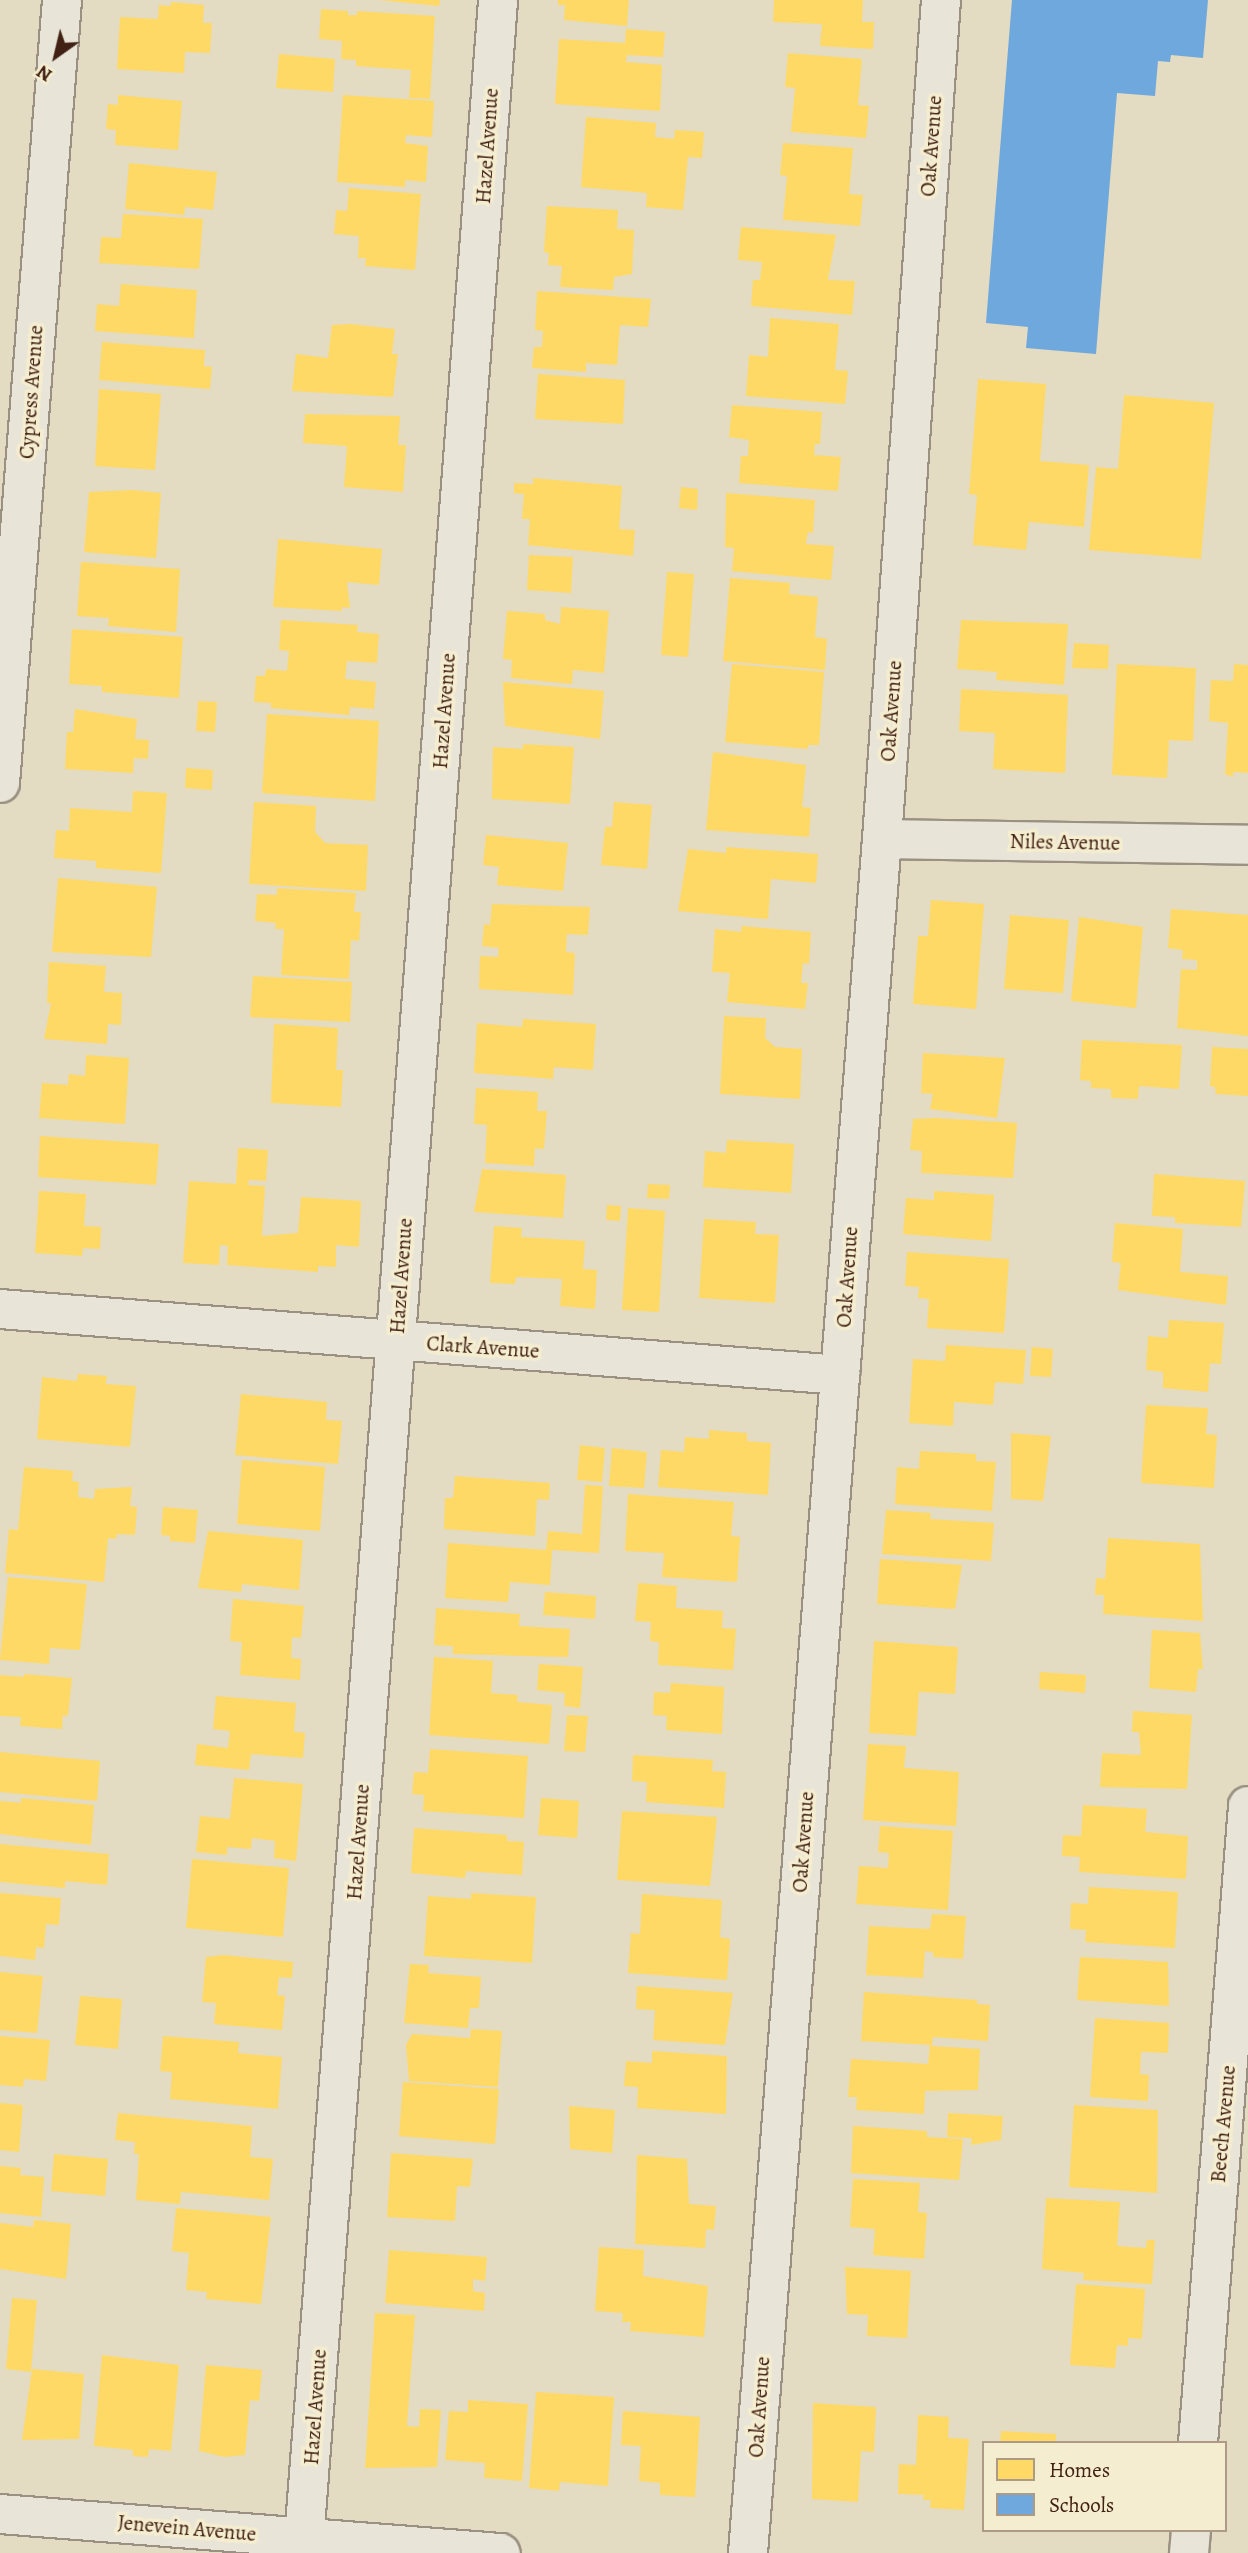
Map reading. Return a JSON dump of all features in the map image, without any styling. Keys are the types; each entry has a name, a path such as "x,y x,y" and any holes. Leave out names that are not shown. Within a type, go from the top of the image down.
{"street":[{"name":"Cypress Avenue","path":"0,783 62,0"},
{"name":"Hazel Avenue","path":"304,2545 498,0"},
{"name":"Oak Avenue","path":"748,2553 882,839 942,0"},
{"name":"Niles Avenue","path":"882,839 1248,845"},
{"name":"Clark Avenue","path":"0,1309 840,1375"},
{"name":"Beech Avenue","path":"1198,2441 1248,1806"},
{"name":"Jenevein Avenue","path":"0,2514 304,2545 500,2553"},
{"path":"1189,2553 1191,2532"}],"building: Homes":[{"path":"379,0 440,0 439,6"},
{"path":"558,0 629,0 627,26 564,20 565,5 558,5"},
{"path":"774,0 863,0 862,22 874,22 873,49 820,46 822,24 773,22"},
{"path":"171,2 204,5 203,23 212,23 210,53 185,52 184,73 117,69 120,17 158,19 159,5 171,6"},
{"path":"321,9 348,11 348,15 357,15 357,11 435,16 430,99 409,98 411,70 356,66 356,60 341,59 342,41 319,39"},
{"path":"626,29 665,32 663,57 627,55 626,62 662,65 660,111 555,104 559,39 625,43"},
{"path":"788,53 862,59 858,105 869,106 866,138 791,132 795,88 785,87"},
{"path":"279,54 335,59 333,92 276,88"},
{"path":"118,95 182,101 178,150 115,145 116,130 106,129 108,104 118,105"},
{"path":"343,95 434,101 432,137 406,135 405,143 428,146 426,182 405,180 405,187 337,182"},
{"path":"586,117 656,123 655,137 674,139 675,130 704,132 702,158 688,157 683,210 646,207 647,193 581,187"},
{"path":"783,143 853,148 849,194 863,195 860,226 783,220 787,176 780,175"},
{"path":"129,163 217,172 213,210 185,207 184,215 125,209"},
{"path":"349,188 421,194 415,270 365,266 366,258 358,258 359,236 334,234 336,210 347,211"},
{"path":"547,206 618,210 617,229 634,230 632,274 614,277 613,290 560,287 562,266 548,265 549,253 544,252"},
{"path":"123,214 203,219 199,269 99,263 101,237 121,238"},
{"path":"741,227 836,235 828,280 855,281 852,315 751,306 753,280 760,280 762,262 738,260"},
{"path":"121,284 197,290 194,338 95,331 97,304 119,306"},
{"path":"537,291 651,299 648,327 620,325 617,365 586,363 586,372 532,368 534,347 542,347 543,331 535,330"},
{"path":"770,318 839,324 835,370 848,371 845,404 746,396 749,355 768,357"},
{"path":"350,324 395,329 392,354 398,354 393,397 292,391 296,354 328,358 332,325"},
{"path":"102,342 205,350 204,366 212,367 210,389 99,380"},
{"path":"538,374 625,380 623,424 535,419"},
{"path":"978,379 1046,384 1040,461 1089,465 1084,527 1029,522 1026,550 973,545 977,495 969,494"},
{"path":"99,389 161,394 155,470 95,466"},
{"path":"1124,395 1214,403 1201,559 1089,550 1096,467 1118,469"},
{"path":"732,405 822,412 820,444 815,444 814,455 841,457 838,491 739,483 741,456 748,456 749,440 729,437"},
{"path":"305,414 400,416 398,445 406,445 403,492 344,487 347,446 303,443"},
{"path":"533,478 622,486 619,529 635,530 633,556 528,545 530,519 522,519 524,494 514,493 514,483 533,484"},
{"path":"681,487 698,489 697,510 679,508"},
{"path":"133,490 161,493 156,558 84,552 89,492"},
{"path":"726,493 815,500 813,533 808,532 806,544 834,546 831,580 732,571 734,548 725,547"},
{"path":"278,539 382,549 379,585 347,582 350,608 342,607 342,611 273,607"},
{"path":"529,555 573,557 571,593 527,590"},
{"path":"81,562 180,569 176,632 108,626 109,618 77,616"},
{"path":"667,572 694,574 688,657 661,655"},
{"path":"730,578 790,583 789,594 818,597 815,637 827,639 825,670 723,661"},
{"path":"561,607 609,611 604,673 573,670 572,684 511,678 512,660 503,659 507,611 545,614 545,620 560,624"},
{"path":"281,620 358,625 357,632 379,634 377,663 347,661 345,679 376,682 374,709 350,707 349,715 271,708 271,703 254,702 256,676 265,676 266,669 287,671 289,651 279,650"},
{"path":"961,620 1068,624 1064,685 996,680 997,672 957,669"},
{"path":"72,629 183,637 179,698 102,692 102,686 69,684"},
{"path":"1074,643 1109,645 1108,669 1072,668"},
{"path":"732,664 824,672 819,745 808,745 808,749 725,742"},
{"path":"1117,664 1196,668 1193,741 1169,740 1167,778 1112,775"},
{"path":"1234,664 1248,665 1248,773 1233,772 1233,777 1225,774 1228,723 1209,721 1211,680 1233,681"},
{"path":"503,682 604,691 600,739 505,726"},
{"path":"961,689 1068,695 1065,773 993,769 995,733 959,731"},
{"path":"198,701 217,702 215,732 196,731"},
{"path":"75,709 137,719 135,739 149,740 148,759 134,758 133,773 65,769 67,732 73,732"},
{"path":"267,714 379,721 375,801 262,793"},
{"path":"523,744 574,747 570,804 492,799 493,747 523,749"},
{"path":"713,752 806,765 802,807 811,808 809,837 706,830"},
{"path":"186,768 213,770 212,790 185,788"},
{"path":"133,791 167,793 161,873 96,868 96,861 54,858 56,830 69,831 70,808 132,812"},
{"path":"254,802 316,806 315,832 325,843 368,845 366,891 249,884"},
{"path":"614,802 652,805 647,869 601,865 605,827 612,827"},
{"path":"486,835 568,843 563,891 497,885 499,867 483,865"},
{"path":"726,847 818,854 816,883 771,879 768,919 678,911 688,849 726,853"},
{"path":"58,878 157,887 151,957 52,952"},
{"path":"277,888 356,893 354,912 361,912 359,941 351,940 349,979 281,975 284,929 275,929 276,923 255,921 257,894 277,895"},
{"path":"931,900 984,904 976,1009 913,1004 918,936 928,936"},
{"path":"492,904 590,907 588,935 567,934 566,952 575,953 573,995 479,989 480,956 498,957 499,948 482,946 484,924 490,925"},
{"path":"1171,909 1248,915 1248,1036 1177,1028 1181,969 1197,970 1197,960 1182,959 1183,950 1168,948"},
{"path":"1010,915 1069,920 1063,993 1004,989"},
{"path":"1079,917 1143,927 1136,1008 1071,1001"},
{"path":"742,926 811,932 809,964 803,963 801,983 808,983 805,1009 727,1002 730,973 712,972 715,929 741,932"},
{"path":"49,962 106,966 104,992 122,993 121,1025 108,1024 107,1044 44,1039 51,1003 47,1003"},
{"path":"253,976 352,982 350,1022 250,1017"},
{"path":"724,1016 766,1018 765,1038 775,1047 802,1049 800,1099 720,1094"},
{"path":"523,1019 596,1024 593,1070 554,1067 553,1079 474,1073 477,1023 522,1027"},
{"path":"274,1024 338,1028 336,1070 343,1070 341,1107 271,1103"},
{"path":"1082,1040 1182,1045 1179,1089 1139,1086 1138,1099 1111,1098 1111,1089 1091,1088 1091,1081 1080,1080"},
{"path":"1212,1047 1248,1049 1248,1096 1216,1094 1215,1087 1210,1086"},
{"path":"923,1053 1005,1058 997,1118 930,1109 933,1094 921,1093"},
{"path":"86,1055 129,1058 125,1124 39,1118 42,1083 68,1085 69,1074 85,1076"},
{"path":"476,1088 538,1092 537,1111 547,1111 544,1149 535,1148 534,1166 485,1163 487,1125 474,1124"},
{"path":"913,1119 1017,1123 1013,1178 921,1173 922,1151 910,1150"},
{"path":"40,1136 159,1144 156,1185 38,1177"},
{"path":"727,1140 794,1144 791,1193 703,1187 705,1151 726,1153"},
{"path":"238,1148 268,1150 266,1181 249,1180 248,1185 265,1186 262,1236 298,1233 301,1197 361,1201 359,1247 336,1245 336,1267 318,1266 318,1272 227,1265 228,1246 220,1245 219,1265 183,1263 189,1181 236,1184"},
{"path":"482,1169 566,1175 563,1218 474,1212"},
{"path":"1154,1174 1245,1181 1241,1227 1175,1223 1175,1217 1152,1216"},
{"path":"648,1184 670,1185 669,1199 647,1198"},
{"path":"39,1191 86,1194 84,1226 101,1227 100,1249 83,1248 82,1256 35,1253"},
{"path":"934,1191 994,1195 991,1241 903,1234 906,1198 934,1200"},
{"path":"607,1205 621,1206 620,1221 606,1220"},
{"path":"628,1208 665,1211 659,1312 622,1310"},
{"path":"704,1219 756,1222 755,1234 779,1235 775,1303 699,1298"},
{"path":"1115,1223 1183,1229 1180,1272 1228,1276 1226,1305 1118,1290 1121,1263 1112,1262"},
{"path":"494,1226 522,1228 521,1237 585,1241 583,1269 597,1270 595,1309 560,1306 562,1279 516,1277 515,1284 490,1283"},
{"path":"907,1252 1009,1259 1004,1333 927,1328 929,1299 918,1298 919,1287 905,1286"},
{"path":"1169,1320 1224,1323 1221,1364 1210,1363 1208,1392 1163,1388 1163,1372 1146,1370 1148,1336 1168,1338"},
{"path":"946,1345 1026,1350 1023,1384 995,1382 993,1405 954,1402 953,1426 909,1423 913,1359 945,1361"},
{"path":"1032,1347 1053,1349 1051,1377 1030,1376"},
{"path":"78,1374 107,1376 106,1384 136,1386 130,1447 37,1439 42,1377 77,1381"},
{"path":"241,1394 327,1402 326,1420 342,1421 338,1464 235,1455"},
{"path":"1146,1405 1208,1408 1206,1434 1217,1435 1214,1488 1141,1483"},
{"path":"709,1430 747,1433 747,1441 771,1443 768,1495 658,1487 661,1450 684,1452 685,1437 709,1439"},
{"path":"1011,1433 1051,1436 1043,1501 1011,1499"},
{"path":"580,1445 605,1448 602,1482 577,1480"},
{"path":"612,1448 647,1452 644,1488 609,1486"},
{"path":"920,1451 976,1454 976,1461 996,1462 992,1511 895,1504 897,1467 919,1469"},
{"path":"242,1460 325,1467 320,1531 237,1524"},
{"path":"24,1467 73,1471 72,1481 79,1482 78,1497 94,1499 95,1489 132,1487 130,1506 137,1507 135,1535 117,1534 116,1539 108,1538 104,1582 5,1573 9,1529 18,1530"},
{"path":"455,1476 550,1483 549,1500 537,1499 535,1536 444,1529 445,1498 453,1498"},
{"path":"585,1485 603,1486 599,1553 552,1550 550,1585 510,1582 508,1602 445,1598 448,1543 546,1550 548,1531 582,1534"},
{"path":"628,1494 734,1502 731,1536 740,1537 737,1582 662,1577 664,1553 625,1551"},
{"path":"163,1507 198,1510 195,1543 170,1541 170,1536 161,1535"},
{"path":"886,1510 931,1513 930,1519 994,1523 991,1561 882,1554"},
{"path":"208,1531 303,1540 299,1590 242,1584 241,1592 198,1588"},
{"path":"1108,1538 1200,1544 1203,1621 1103,1614 1104,1595 1095,1595 1096,1578 1105,1579"},
{"path":"880,1559 962,1565 955,1609 877,1604"},
{"path":"8,1577 87,1584 80,1650 50,1648 49,1664 0,1660"},
{"path":"638,1583 677,1586 676,1608 723,1611 722,1628 736,1629 733,1670 658,1665 659,1642 650,1641 651,1622 635,1621"},
{"path":"545,1592 596,1596 595,1619 543,1615"},
{"path":"233,1599 304,1606 301,1638 292,1637 291,1658 301,1659 300,1680 240,1675 242,1642 230,1641"},
{"path":"436,1608 520,1614 519,1626 570,1629 568,1657 453,1654 453,1646 434,1645"},
{"path":"1152,1630 1200,1633 1203,1669 1198,1669 1196,1692 1149,1688"},
{"path":"874,1641 958,1647 955,1694 919,1692 916,1736 869,1733"},
{"path":"434,1657 493,1661 491,1693 518,1695 517,1702 552,1705 549,1744 429,1735"},
{"path":"539,1664 583,1667 580,1708 564,1706 565,1693 537,1690"},
{"path":"1040,1672 1086,1675 1085,1693 1039,1689"},
{"path":"24,1674 72,1678 68,1716 63,1715 62,1729 20,1726 21,1717 0,1716 0,1675 24,1677"},
{"path":"671,1683 724,1687 722,1734 666,1730 667,1716 653,1715 654,1692 670,1693"},
{"path":"216,1696 296,1703 294,1732 305,1733 303,1758 251,1754 249,1770 195,1765 197,1744 228,1748 230,1731 213,1729"},
{"path":"1133,1711 1192,1715 1187,1789 1100,1787 1102,1753 1141,1755 1139,1732 1132,1732"},
{"path":"567,1715 588,1716 585,1752 564,1751"},
{"path":"868,1744 906,1746 904,1768 959,1772 956,1826 863,1820"},
{"path":"430,1749 528,1756 524,1818 423,1811 424,1795 412,1794 414,1772 428,1773"},
{"path":"0,1752 100,1761 97,1801 0,1792"},
{"path":"633,1755 713,1760 712,1771 726,1772 724,1808 646,1802 647,1782 632,1781"},
{"path":"234,1778 303,1784 296,1861 274,1858 275,1841 252,1838 251,1849 227,1847 227,1855 196,1852 200,1816 230,1819"},
{"path":"21,1798 94,1805 91,1845 0,1834 0,1801 21,1803"},
{"path":"541,1798 579,1801 577,1838 538,1835"},
{"path":"1083,1805 1147,1809 1145,1832 1188,1836 1186,1879 1079,1872 1080,1857 1062,1856 1063,1835 1081,1836"},
{"path":"622,1811 717,1817 710,1886 617,1880"},
{"path":"880,1826 953,1831 948,1910 856,1904 859,1866 888,1868 889,1853 878,1852"},
{"path":"414,1828 507,1835 507,1841 524,1842 522,1875 466,1871 465,1878 411,1873"},
{"path":"0,1844 109,1854 107,1885 65,1881 65,1888 0,1882"},
{"path":"192,1859 289,1868 283,1937 186,1928"},
{"path":"1089,1887 1178,1892 1175,1948 1085,1942 1086,1930 1070,1929 1071,1903 1088,1904"},
{"path":"0,1893 61,1898 59,1925 46,1924 44,1948 36,1947 35,1960 0,1956"},
{"path":"471,1893 536,1897 532,1963 424,1956 428,1896 471,1899"},
{"path":"642,1894 722,1900 720,1937 730,1939 727,1980 628,1973 631,1933 640,1934"},
{"path":"932,1914 966,1916 963,1959 933,1957 933,1952 925,1951 923,1978 866,1975 869,1926 930,1929"},
{"path":"224,1955 293,1962 292,1978 279,1977 277,1995 285,1996 282,2030 214,2024 216,2003 202,2002 206,1957"},
{"path":"1080,1957 1168,1962 1169,2006 1077,2000"},
{"path":"410,1964 429,1965 428,1973 481,1977 479,2008 470,2008 468,2028 404,2023"},
{"path":"0,1972 43,1976 37,2033 0,2030"},
{"path":"637,1986 733,1993 725,2045 653,2040 655,2010 636,2009"},
{"path":"864,1992 977,2000 977,2004 990,2005 988,2041 933,2037 932,2046 980,2049 978,2090 925,2091 924,2114 856,2110 857,2097 848,2097 851,2059 928,2064 930,2045 861,2041"},
{"path":"80,1996 122,1999 118,2049 75,2045"},
{"path":"1095,2018 1169,2023 1168,2053 1141,2052 1140,2074 1149,2075 1148,2101 1090,2097"},
{"path":"471,2029 502,2031 498,2087 409,2081 406,2045 412,2034 470,2038"},
{"path":"0,2036 50,2040 46,2081 24,2079 23,2087 0,2085"},
{"path":"163,2036 239,2042 238,2053 282,2057 278,2109 170,2099 172,2072 160,2071"},
{"path":"652,2051 727,2056 726,2114 637,2108 638,2087 624,2086 626,2061 652,2063"},
{"path":"403,2082 499,2089 495,2144 399,2136"},
{"path":"0,2103 23,2105 19,2152 0,2150"},
{"path":"1074,2105 1158,2110 1157,2193 1069,2187"},
{"path":"569,2106 615,2110 612,2153 570,2149"},
{"path":"118,2113 252,2126 250,2157 273,2159 269,2200 181,2192 180,2204 136,2200 139,2154 134,2154 135,2142 115,2140"},
{"path":"948,2113 1003,2116 1001,2140 971,2145 972,2138 947,2137"},
{"path":"853,2126 927,2131 927,2137 963,2139 959,2180 851,2173"},
{"path":"391,2153 473,2159 470,2187 457,2186 455,2221 387,2217"},
{"path":"54,2154 108,2159 105,2196 51,2191"},
{"path":"637,2155 687,2159 689,2204 716,2206 714,2230 706,2229 705,2248 635,2244"},
{"path":"0,2166 21,2168 20,2175 44,2177 41,2217 0,2213"},
{"path":"853,2179 920,2183 918,2212 927,2213 924,2259 873,2255 875,2229 850,2227"},
{"path":"1046,2198 1120,2202 1117,2246 1146,2248 1147,2240 1155,2240 1152,2284 1083,2280 1084,2273 1042,2269"},
{"path":"176,2208 271,2217 261,2304 206,2299 207,2292 186,2290 189,2253 172,2251"},
{"path":"34,2220 71,2224 66,2279 0,2269 0,2223 33,2227"},
{"path":"599,2247 644,2250 643,2276 708,2286 704,2337 630,2331 631,2322 622,2322 623,2313 595,2311"},
{"path":"389,2250 487,2257 485,2281 473,2279 473,2291 485,2293 484,2311 385,2303"},
{"path":"845,2267 911,2271 907,2338 867,2336 868,2315 847,2314"},
{"path":"1076,2284 1145,2289 1142,2339 1128,2338 1128,2346 1117,2345 1115,2368 1070,2365"},
{"path":"12,2298 37,2300 31,2372 6,2369"},
{"path":"375,2313 415,2315 407,2426 419,2427 420,2409 441,2410 437,2467 365,2468"},
{"path":"102,2355 179,2365 171,2451 149,2449 148,2457 133,2456 133,2450 94,2446"},
{"path":"206,2365 262,2370 259,2401 250,2400 245,2455 224,2457 199,2451"},
{"path":"32,2369 84,2374 79,2439 22,2440"},
{"path":"536,2392 614,2397 608,2486 560,2482 559,2491 529,2488"},
{"path":"468,2400 528,2404 522,2481 484,2478 485,2463 445,2460 449,2411 468,2412"},
{"path":"813,2403 876,2407 874,2452 861,2451 858,2502 812,2499"},
{"path":"623,2411 700,2417 695,2497 660,2495 660,2483 639,2481 641,2446 621,2445"},
{"path":"918,2415 949,2417 948,2438 969,2439 964,2510 930,2508 931,2500 923,2500 924,2495 898,2494 899,2464 916,2465"},
{"path":"1001,2431 1056,2434 1056,2441 1000,2441"}],"building: Schools":[{"path":"1012,0 1208,0 1203,58 1171,55 1170,62 1158,61 1155,96 1117,93 1096,354 1026,348 1028,327 986,323"}]}
